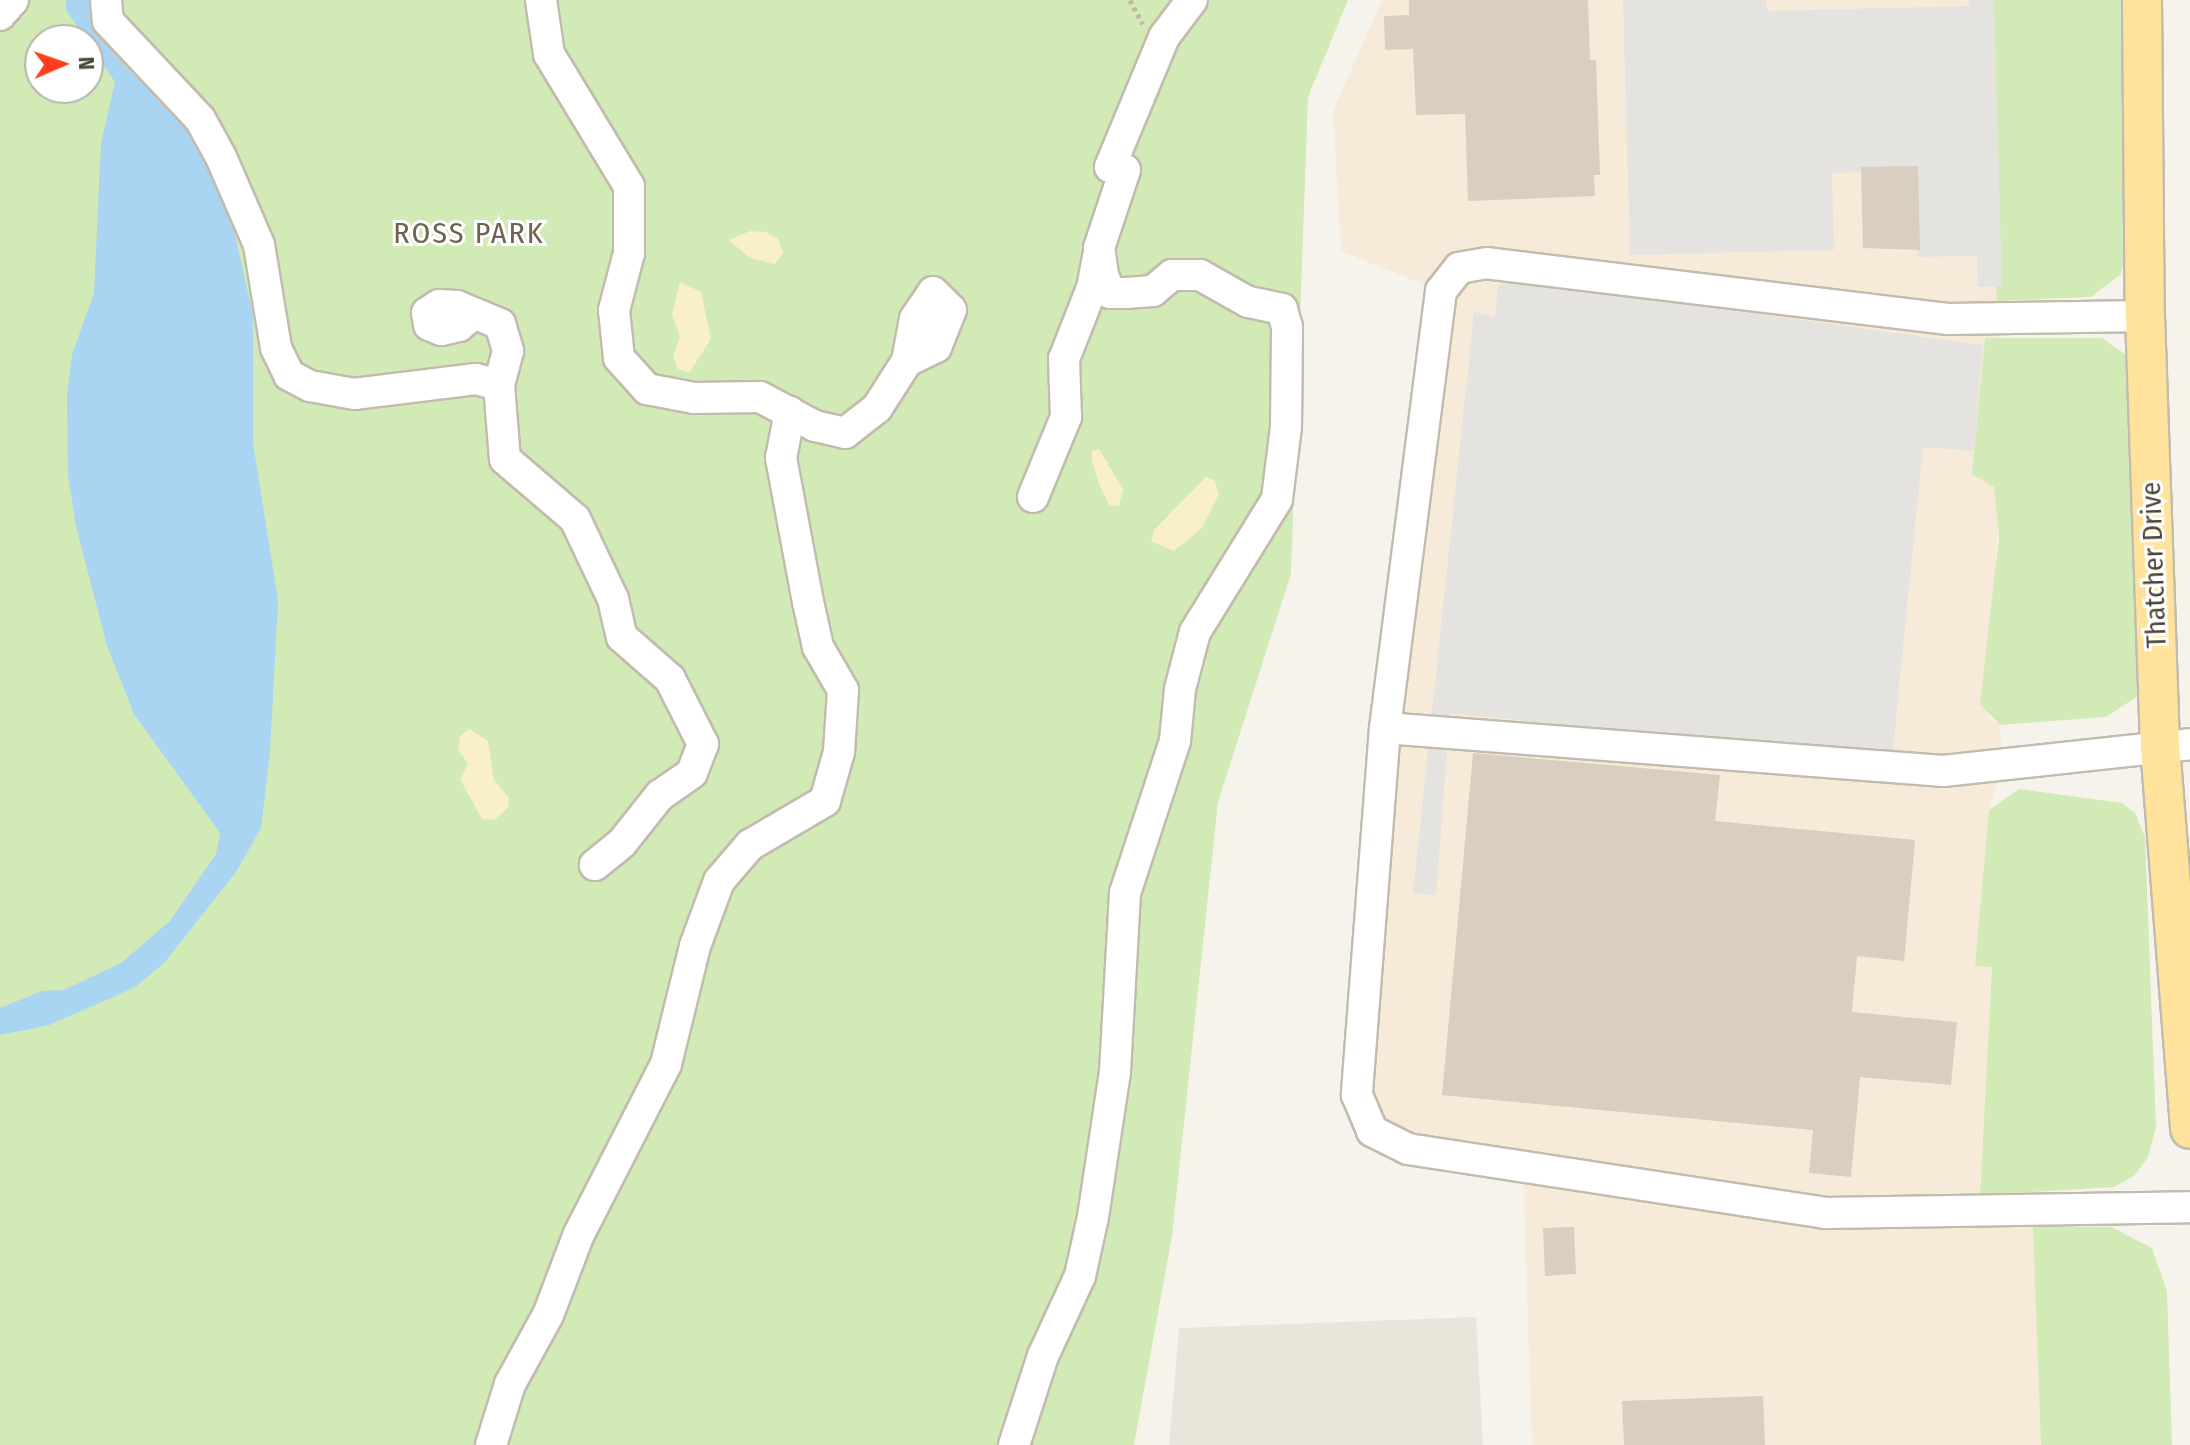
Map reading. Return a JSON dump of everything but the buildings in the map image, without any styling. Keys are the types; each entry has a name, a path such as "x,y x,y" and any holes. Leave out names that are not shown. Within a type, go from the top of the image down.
{"main road":[{"name":"Thatcher Drive","path":"2142,0 2145,316 2175,745 2190,1129"}],"lane":[{"path":"0,15 13,0"},
{"path":"106,0 108,21 200,119 221,157 259,245 276,348 289,375 310,386 354,394 476,379 499,385"},
{"path":"541,0 549,54 629,186 629,253 614,310 619,358 647,389 694,398 760,397 845,433 877,408 907,361"},
{"path":"1033,497 1066,417 1064,359 1092,288 1099,248 1125,170 1110,167 1164,37 1192,0"},
{"path":"1014,1445 1043,1356 1080,1276 1093,1217 1115,1072 1125,893 1175,741 1180,689 1195,632 1277,499 1286,427 1287,327 1282,309 1248,302 1200,275 1172,275 1153,291 1110,293 1099,248"},
{"path":"2145,316 1948,319 1487,263 1459,268 1441,291 1385,728 1357,1095 1372,1131 1408,1149 1825,1213 2190,1207"},
{"path":"472,315 500,324 508,351 499,385 505,459 575,519 613,599 622,637 670,679 703,744 692,773 660,795 622,843 595,865"},
{"path":"491,1445 510,1384 548,1315 579,1234 666,1064 695,946 719,881 750,845 825,801 829,789 839,752 843,690 818,647 808,602 781,458 790,412"},
{"path":"1385,728 1943,771 2175,745"}],"shaded area":[{"path":"1382,0 1989,0 1999,340 1985,339 1979,477 1994,487 1999,500 1988,717 2000,725 2002,765 1989,810 1975,965 1992,967 1979,1211 2033,1211 2041,1445 1532,1445 1523,1168 1408,1149 1357,1095 1441,291 1341,251 1333,111"},
{"path":"1623,0 1766,0 1767,11 1969,6 1969,0 1994,0 2002,287 1978,287 1977,256 1918,257 1915,171 1832,173 1834,250 1630,255"},
{"path":"1519,281 1983,345 1974,451 1923,447 1892,760 1450,713 1436,895 1413,893 1474,312 1495,317 1498,285"},
{"path":"1476,1317 1483,1445 1169,1445 1179,1328"}],"green space":[{"path":"0,0 1348,0 1308,97 1291,574 1218,802 1172,1236 1134,1445 0,1445"},
{"path":"1989,0 2124,0 2126,251 2121,274 2091,297 1997,301"},
{"path":"1985,338 2102,338 2125,354 2134,374 2143,670 2138,696 2106,717 2000,725 1980,704 1999,537 1994,487 1972,474"},
{"path":"2019,789 2122,803 2135,813 2145,837 2156,1127 2148,1157 2134,1176 2114,1187 1980,1195 1992,967 1975,966 1989,810"},
{"path":"2033,1226 2111,1227 2152,1248 2167,1291 2172,1445 2041,1445"}],"sand":[{"path":"750,231 766,232 778,239 783,253 775,264 750,258 729,240"},
{"path":"680,282 701,292 711,339 689,373 678,369 673,357 680,336 672,315"},
{"path":"1099,449 1123,489 1119,506 1109,505 1099,484 1092,451"},
{"path":"1206,477 1215,481 1219,495 1201,529 1174,551 1151,541 1154,530"},
{"path":"469,729 488,741 494,780 509,798 508,808 494,820 482,819 460,779 468,764 458,749 460,736"}],"water":[{"path":"66,0 91,0 101,24 76,24 66,10"},
{"path":"104,31 113,53 185,128 229,208 253,315 253,443 278,601 270,752 261,828 236,872 164,963 135,987 49,1025 0,1035 0,1008 42,991 64,990 121,963 170,921 216,854 220,833 134,714 107,646 76,526 68,475 67,395 72,355 94,293 101,143 115,82 104,66"}],"district":[{"name":"ROSS PARK","path":"469,233"}]}
